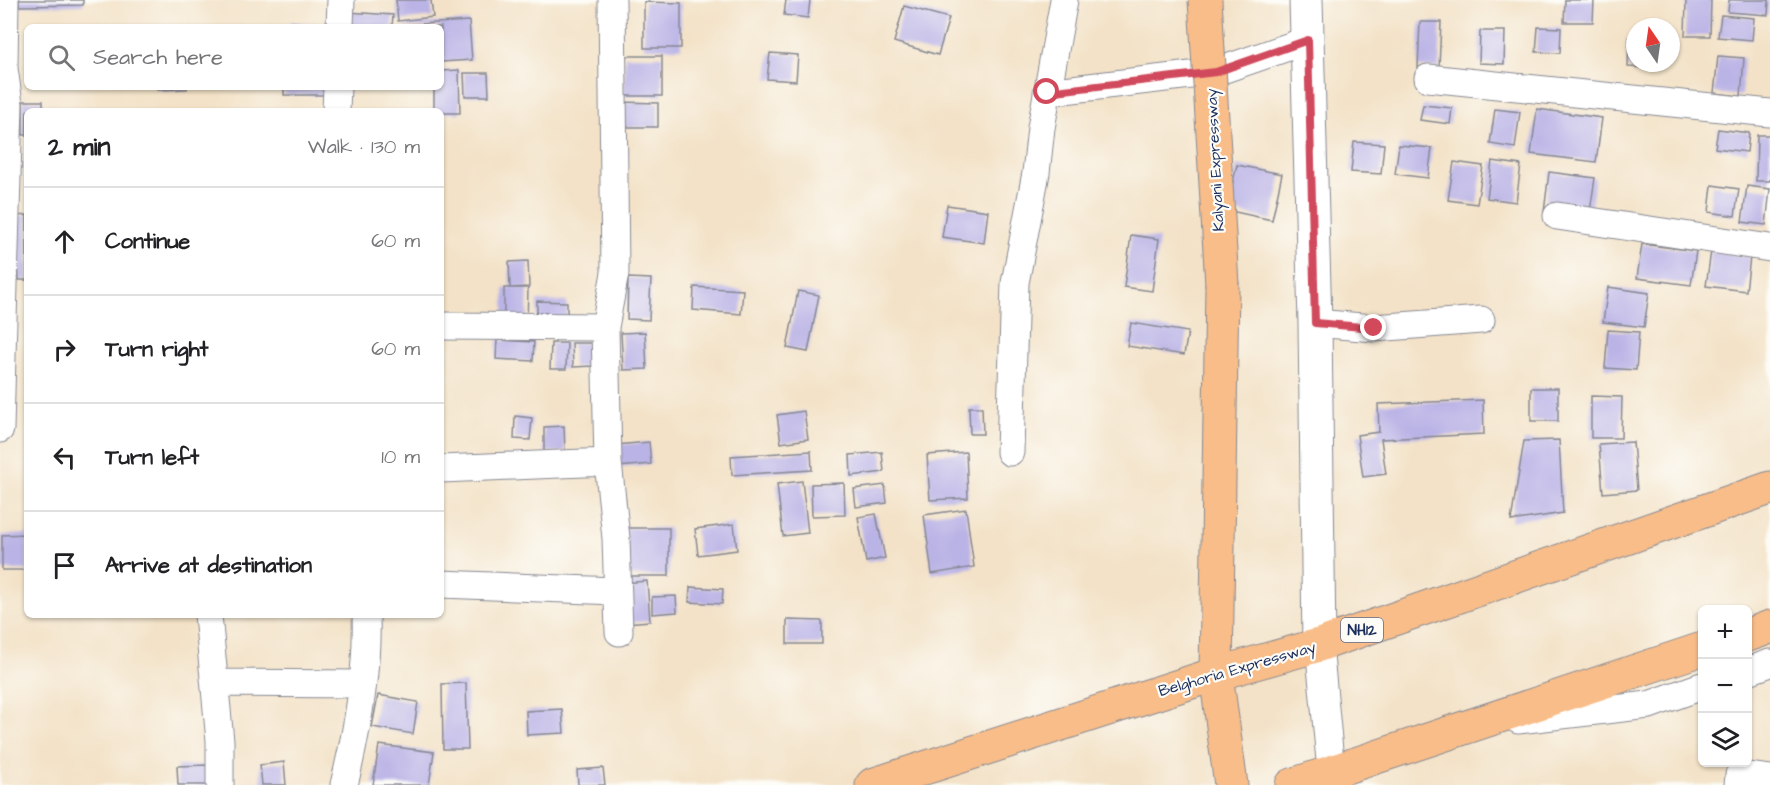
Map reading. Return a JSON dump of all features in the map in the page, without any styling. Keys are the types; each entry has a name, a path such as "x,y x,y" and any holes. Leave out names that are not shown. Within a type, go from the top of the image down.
{"highway":[{"name":"Kalyani Expressway","path":"1205,0 1222,285 1216,674 1231,785"},
{"name":"Belghoria Expressway","path":"872,785 1216,674 1319,645 1770,488"},
{"path":"1752,633 1770,627"},
{"path":"1292,785 1698,650"}],"street":[{"path":"0,429 2,349 17,211 5,104 5,0"},
{"path":"340,24 341,0"},
{"path":"612,0 615,273 605,327 608,462 616,538 619,632"},
{"path":"1010,452 1015,283 1064,0"},
{"path":"1306,0 1315,323 1319,645 1331,771"},
{"path":"1047,92 1216,72 1308,40"},
{"path":"1428,78 1770,113"},
{"path":"336,108 337,90"},
{"path":"1557,216 1770,248"},
{"path":"1315,323 1374,328 1481,320"},
{"path":"444,326 605,327"},
{"path":"444,469 608,462"},
{"path":"444,584 616,591"},
{"path":"208,618 220,741 220,785"},
{"path":"344,785 354,743 367,639 366,618"},
{"path":"1752,670 1770,663"},
{"path":"215,683 361,684"},
{"path":"1472,725 1649,705 1698,688"},
{"path":"1738,785 1739,775 1770,779"}],"building":[{"path":"19,0 83,0 83,5 19,6"},
{"path":"396,0 431,0 433,17 398,21"},
{"path":"786,0 810,0 808,18 784,15"},
{"path":"1565,0 1594,0 1593,22 1564,22"},
{"path":"1686,0 1711,0 1710,36 1685,36"},
{"path":"1729,0 1769,0 1768,15 1728,12"},
{"path":"644,2 681,3 681,48 644,48"},
{"path":"904,6 949,18 938,55 894,42"},
{"path":"347,12 393,15 392,24 346,24"},
{"path":"1721,15 1754,18 1752,40 1718,37"},
{"path":"469,21 472,60 444,62 444,24 420,24"},
{"path":"291,22 315,24 291,24"},
{"path":"1420,22 1441,22 1439,68 1418,67"},
{"path":"1538,27 1561,28 1560,53 1536,52"},
{"path":"1480,31 1505,31 1504,64 1479,63"},
{"path":"770,53 798,55 796,81 767,79"},
{"path":"625,56 662,56 662,96 624,96"},
{"path":"1718,56 1744,58 1741,96 1714,93"},
{"path":"459,70 460,113 444,113 444,108 434,108 434,90 444,90 444,71"},
{"path":"464,73 488,73 489,96 465,96"},
{"path":"284,90 324,90 324,95 284,95"},
{"path":"23,101 43,101 43,108 24,108 23,135"},
{"path":"619,102 658,103 658,127 619,127"},
{"path":"1423,105 1452,108 1450,124 1420,120"},
{"path":"1495,109 1520,112 1515,148 1490,144"},
{"path":"1537,109 1602,118 1596,162 1531,154"},
{"path":"1718,129 1749,133 1747,152 1715,148"},
{"path":"1757,135 1770,135 1770,181 1756,181"},
{"path":"1354,142 1384,144 1381,174 1351,172"},
{"path":"1399,145 1432,148 1428,178 1395,174"},
{"path":"1492,161 1521,165 1516,202 1487,198"},
{"path":"1454,162 1483,166 1477,204 1448,200"},
{"path":"1237,165 1282,174 1272,220 1226,210"},
{"path":"1549,172 1595,178 1589,218 1544,212"},
{"path":"1712,185 1739,189 1735,216 1709,212"},
{"path":"1747,186 1770,189 1766,225 1742,222"},
{"path":"947,205 988,211 984,243 942,237"},
{"path":"24,215 24,280 19,280 16,216"},
{"path":"1131,235 1159,239 1152,291 1124,287"},
{"path":"1642,244 1696,251 1691,285 1637,278"},
{"path":"1711,251 1750,257 1746,291 1706,286"},
{"path":"528,261 529,287 510,288 509,262"},
{"path":"628,278 651,279 649,320 627,319"},
{"path":"694,287 743,290 741,314 693,310"},
{"path":"1608,287 1649,293 1644,327 1603,322"},
{"path":"504,288 528,288 527,324 504,324"},
{"path":"798,291 819,295 808,352 787,348"},
{"path":"537,301 567,302 567,321 537,320"},
{"path":"1131,323 1188,332 1184,355 1127,346"},
{"path":"1608,330 1639,332 1636,370 1605,368"},
{"path":"645,332 647,369 623,370 621,333"},
{"path":"497,340 534,342 533,361 496,359"},
{"path":"551,343 567,343 566,369 550,369"},
{"path":"572,343 592,343 593,366 573,367"},
{"path":"1531,388 1558,388 1558,421 1531,421"},
{"path":"1591,396 1622,397 1621,438 1591,438"},
{"path":"1483,400 1484,434 1381,439 1386,474 1363,477 1357,435 1379,432 1378,404"},
{"path":"969,407 982,407 983,434 970,434"},
{"path":"804,411 808,439 781,443 777,415"},
{"path":"515,416 532,418 530,440 514,439"},
{"path":"564,426 565,452 544,452 544,427"},
{"path":"1559,440 1563,513 1511,521 1524,441"},
{"path":"649,442 651,464 618,467 616,445"},
{"path":"1633,442 1637,490 1603,493 1599,444"},
{"path":"811,451 812,470 732,475 731,456"},
{"path":"882,452 884,472 851,476 850,455"},
{"path":"966,452 968,498 930,500 927,455"},
{"path":"802,481 808,533 783,536 777,484"},
{"path":"844,483 845,515 812,516 811,484"},
{"path":"885,485 887,503 856,507 854,489"},
{"path":"966,509 974,567 932,574 924,515"},
{"path":"876,514 885,558 866,562 858,517"},
{"path":"734,524 737,550 698,555 695,529"},
{"path":"626,528 669,528 669,576 626,576"},
{"path":"24,534 24,570 2,570 2,535"},
{"path":"647,581 650,621 625,623 623,583"},
{"path":"690,587 723,589 722,604 689,602"},
{"path":"676,596 677,612 652,614 652,597"},
{"path":"787,620 822,621 822,644 787,644"},
{"path":"466,683 468,749 443,749 442,684"},
{"path":"378,695 418,702 413,734 372,727"},
{"path":"562,709 564,733 527,735 526,711"},
{"path":"379,745 434,752 429,785 373,785"},
{"path":"284,762 286,785 262,785 260,765"},
{"path":"208,765 208,785 178,785 177,766"},
{"path":"603,768 605,785 578,785 577,770"}],"route":[{"path":"1047,92 1216,72 1308,40 1315,323 1374,328"}]}
